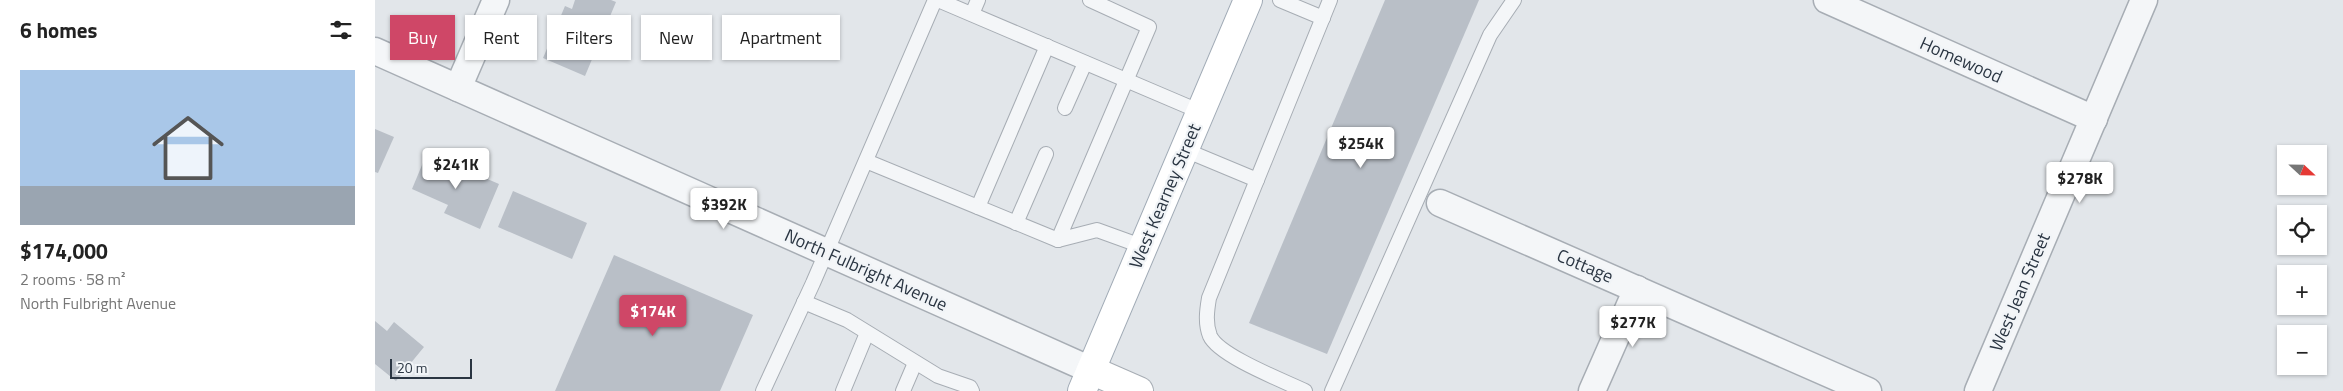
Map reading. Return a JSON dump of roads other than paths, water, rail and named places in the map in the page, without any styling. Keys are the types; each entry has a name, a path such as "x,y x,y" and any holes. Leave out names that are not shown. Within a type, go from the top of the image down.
{"main road":[{"name":"West Kearney Street","path":"1087,381 1248,0"},
{"name":"North Fulbright Avenue","path":"1087,381 1139,391"}],"street":[{"path":"457,88 496,0"},
{"name":"Homewood","path":"1827,0 2094,119"},
{"name":"West Jean Street","path":"1978,391 2144,0"},
{"name":"North Fulbright Avenue","path":"375,51 826,252 1087,381"},
{"name":"Cottage","path":"1439,203 1637,288 1868,391"},
{"path":"1592,391 1637,288"}],"lane":[{"path":"763,391 867,161 937,0 1201,112"},
{"path":"972,14 978,0"},
{"path":"1058,240 1149,27 1091,0"},
{"path":"1281,0 1323,18"},
{"path":"1305,391 1219,348 1211,337 1207,321 1209,298 1330,0"},
{"path":"1332,391 1490,35 1514,0"},
{"path":"978,207 1047,46"},
{"path":"1065,108 1085,62"},
{"path":"1185,150 1257,180"},
{"path":"1016,223 1046,154"},
{"path":"867,161 1058,240 1097,230 1144,247"},
{"path":"804,302 847,320 915,363 938,376 971,387 972,391"},
{"path":"843,391 867,334"},
{"path":"903,391 915,363"}]}
